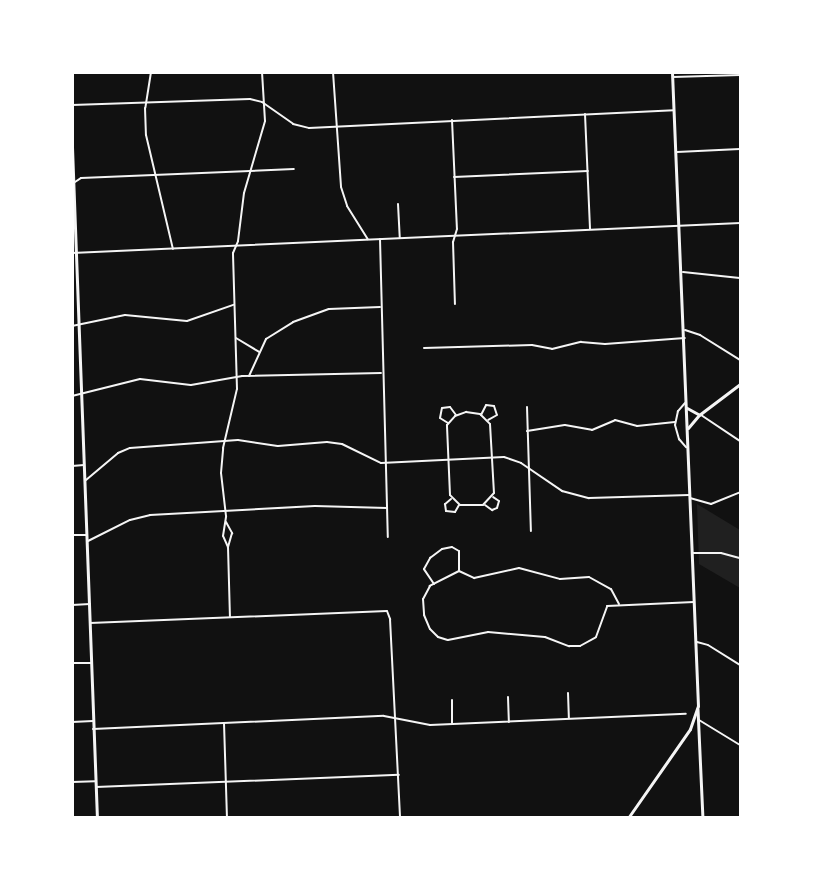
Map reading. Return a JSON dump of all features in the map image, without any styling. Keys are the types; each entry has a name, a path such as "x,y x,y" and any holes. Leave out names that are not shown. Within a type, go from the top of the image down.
{"main road":[{"path":"628,818 690,729 698,707 685,338 672,72"},
{"path":"72,148 97,818"},
{"path":"687,429 699,414 740,384"},
{"path":"687,408 699,414"}],"street":[{"path":"151,72 146,102 146,135 154,176 173,249"},
{"path":"228,547 223,536 226,522 221,473 224,442 236,404 236,338 232,258 236,246 250,170 266,106 262,72"},
{"path":"333,72 342,194 368,240"},
{"path":"673,78 740,75"},
{"path":"72,104 238,98 259,101 302,127 336,128 452,120 674,110"},
{"path":"585,114 590,229"},
{"path":"452,120 455,304"},
{"path":"677,152 740,149"},
{"path":"73,183 82,178 294,169"},
{"path":"454,177 588,171"},
{"path":"398,204 400,238"},
{"path":"72,254 740,223"},
{"path":"380,239 381,373 388,537"},
{"path":"682,272 740,278"},
{"path":"72,326 130,315 188,320 234,305"},
{"path":"248,376 259,352 273,333 311,314 336,308 380,307"},
{"path":"684,330 700,335 740,360"},
{"path":"236,338 259,352"},
{"path":"424,348 532,345 552,349 578,342 605,344 685,338"},
{"path":"72,396 137,380 191,385 248,376 381,373"},
{"path":"686,402 678,411 676,422 678,437 688,448"},
{"path":"481,415 486,405 494,406 497,415 487,421"},
{"path":"448,423 440,418 442,408 450,407 456,415"},
{"path":"527,408 531,531"},
{"path":"452,499 448,423 456,415 466,412 481,415 487,421 493,497"},
{"path":"699,414 740,441"},
{"path":"527,431 565,425 592,430 615,420 637,426 676,422"},
{"path":"85,480 124,449 238,440 278,446 330,442 345,446 372,462 385,463 491,457 507,458 529,468 558,489 584,497 690,496 711,504 740,492"},
{"path":"72,466 84,465"},
{"path":"452,499 459,504 485,504 493,497"},
{"path":"485,504 491,510 498,508 499,501 493,497"},
{"path":"452,499 445,505 448,512 455,512 459,504"},
{"path":"87,541 144,516 225,510 346,506 387,508"},
{"path":"226,522 232,534 228,547 230,617"},
{"path":"72,536 87,535"},
{"path":"434,584 426,576 424,569 430,558 442,549 452,546 459,551 459,571"},
{"path":"692,553 721,553 740,558"},
{"path":"459,571 474,578 519,568 560,580 589,577 611,590 620,604"},
{"path":"459,571 434,584 423,596 424,615 433,633 448,640 492,632 545,637 569,646 580,646 596,637 605,608 620,604 694,602"},
{"path":"72,605 90,604"},
{"path":"90,624 383,610 388,613 396,719 400,818"},
{"path":"695,642 708,645 740,665"},
{"path":"72,663 91,663"},
{"path":"568,693 569,719"},
{"path":"508,697 509,722"},
{"path":"452,700 452,724"},
{"path":"698,707 703,818"},
{"path":"94,729 384,716 424,725 686,714"},
{"path":"699,720 740,744"},
{"path":"72,722 93,721"},
{"path":"224,722 227,818"},
{"path":"95,788 399,775"},
{"path":"72,782 95,781"}],"shaded area":[{"path":"697,504 740,530 740,588 699,564"}]}
